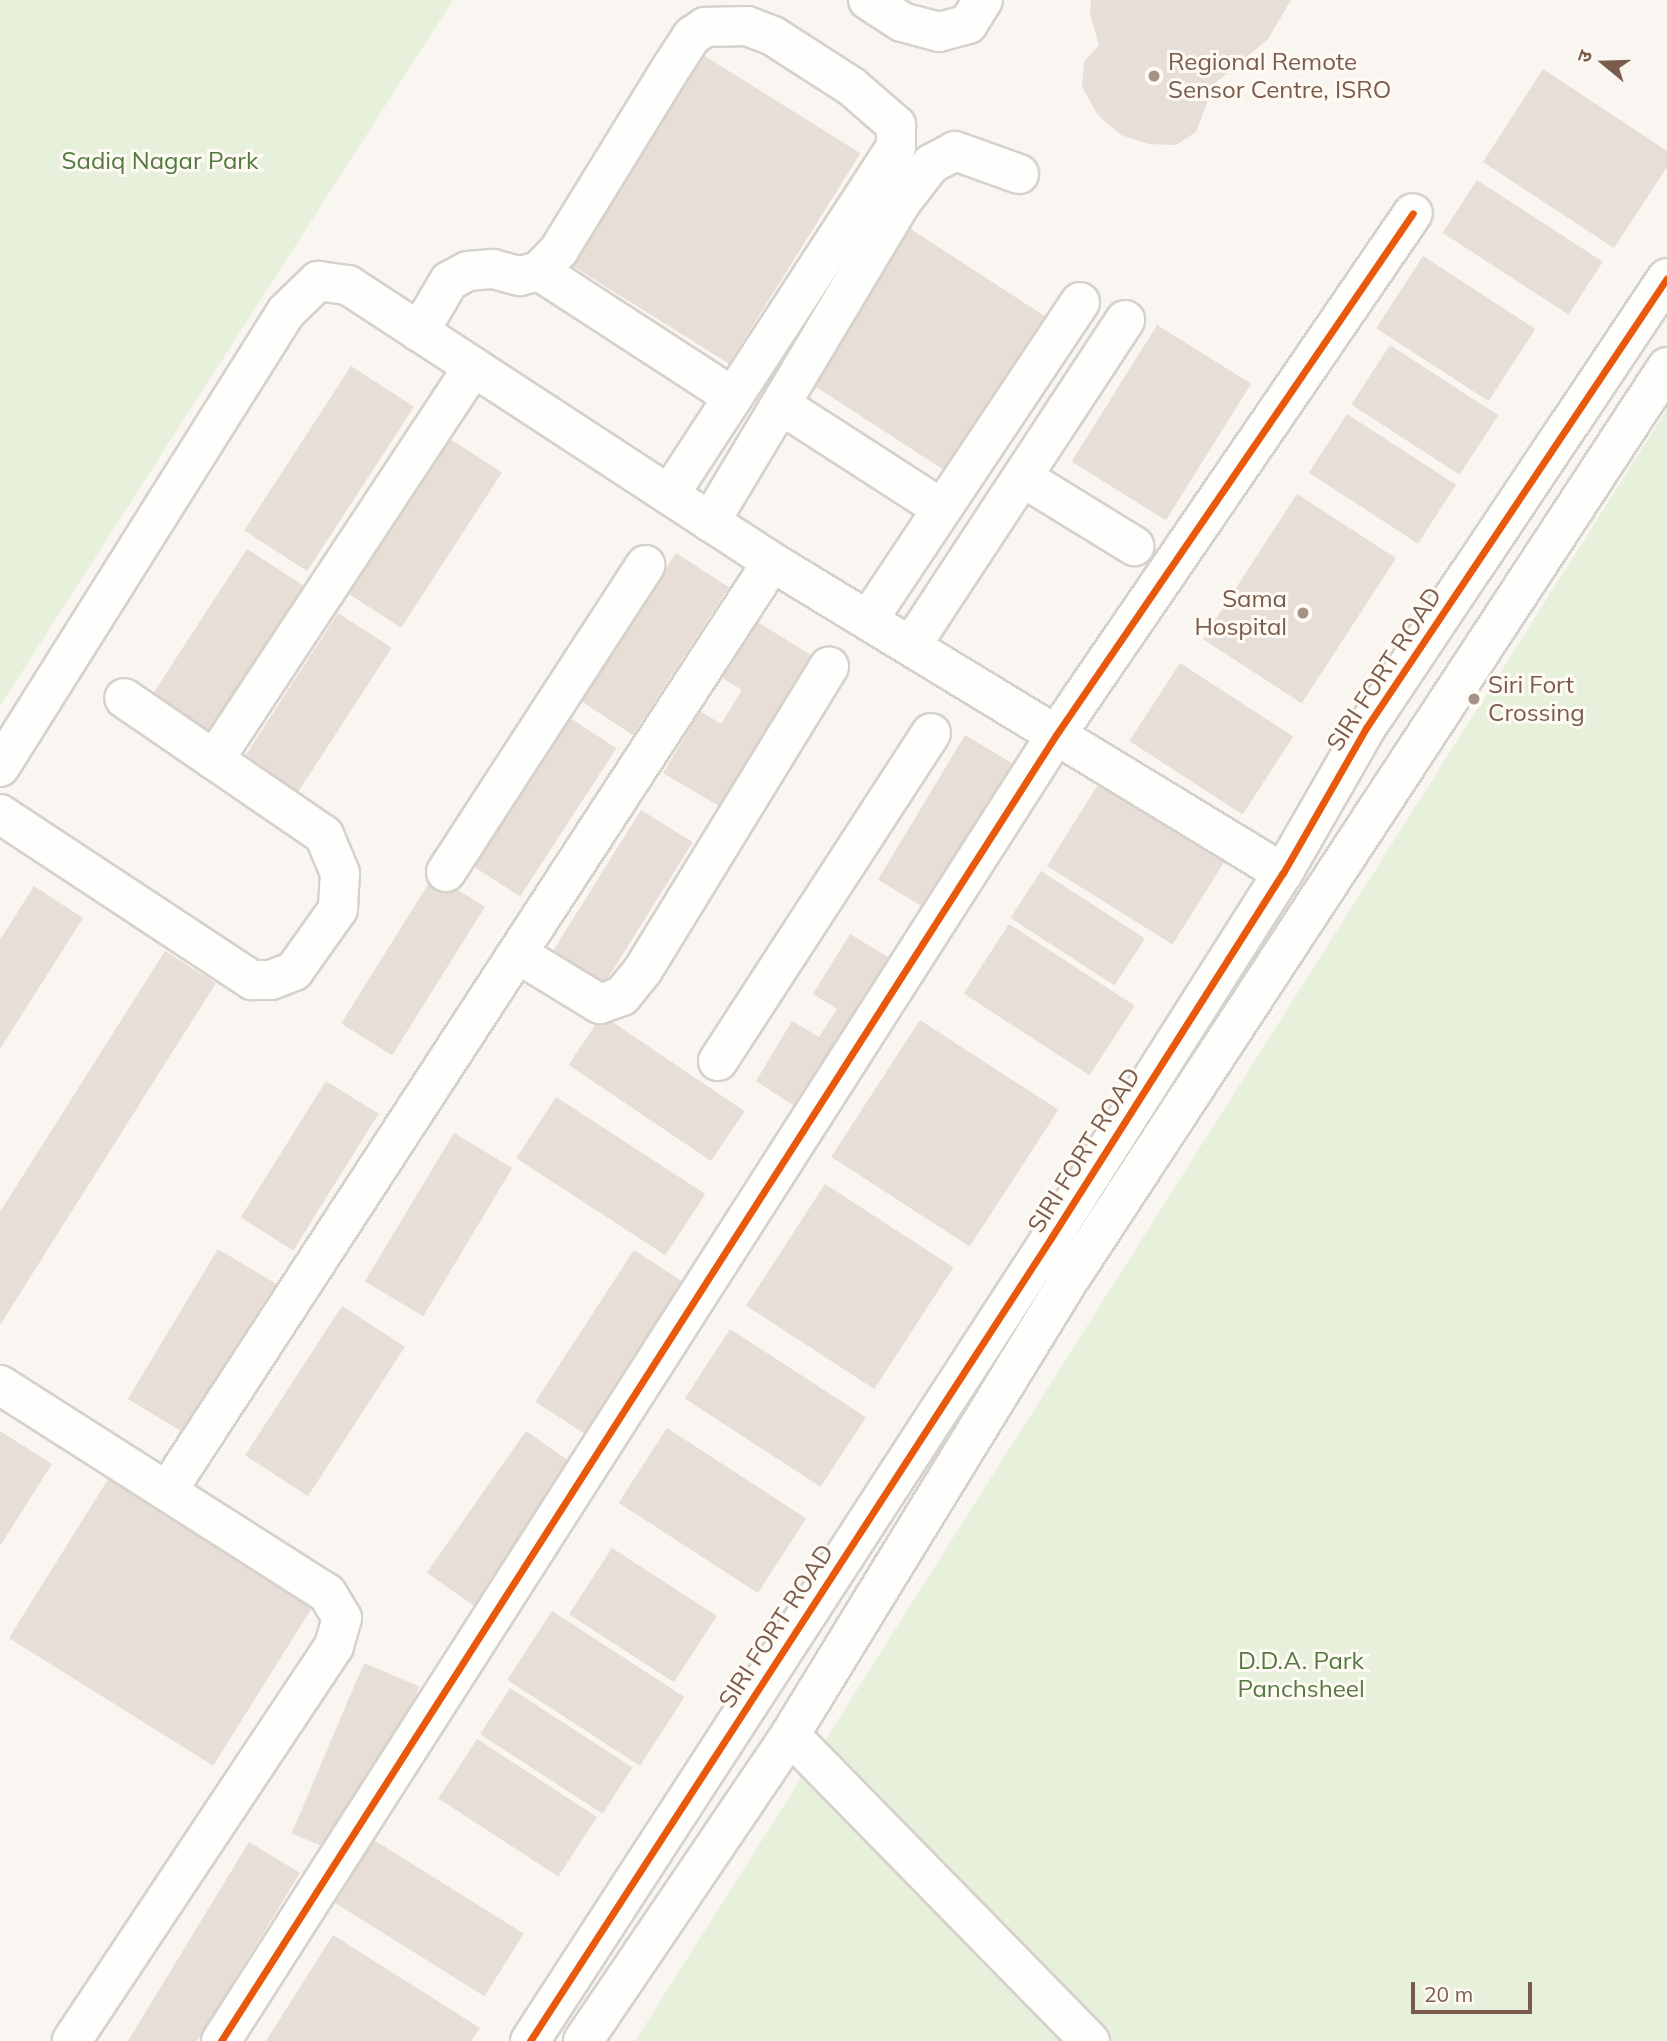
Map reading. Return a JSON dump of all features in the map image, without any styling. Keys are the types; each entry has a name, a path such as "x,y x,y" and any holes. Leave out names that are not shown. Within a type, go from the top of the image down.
{"street":[{"path":"868,0 902,22 939,32 968,24 983,0"},
{"path":"419,332 449,281 468,271 493,269 520,276 540,271 559,250 692,36 705,27 747,26 795,50 876,104 896,125 895,147 669,495"},
{"path":"710,522 903,200 931,164 955,151 1018,174"},
{"path":"221,2041 1056,735 1413,213"},
{"path":"540,271 733,397"},
{"name":"SIRI FORT ROAD","path":"530,2041 1283,873 1366,728 1667,278"},
{"path":"0,767 286,312 318,281 348,285 772,562 1283,873"},
{"path":"867,620 1080,302"},
{"path":"911,646 1125,320"},
{"path":"214,760 473,367"},
{"path":"583,2041 790,1735 1067,1283 1667,367"},
{"path":"780,405 941,508"},
{"path":"1022,477 1134,546"},
{"path":"168,1490 772,562"},
{"path":"446,872 645,565"},
{"path":"518,954 600,1004 622,996 643,970 830,667"},
{"path":"0,814 252,980 271,980 294,971 338,909 340,873 324,835 124,698"},
{"path":"719,1061 931,733"},
{"path":"0,1385 327,1593 342,1618 334,1646 72,2041"},
{"path":"790,1735 1090,2041"}],"green space":[{"name":"Sadiq Nagar Park","path":"0,0 453,0 0,706"},
{"name":"D.D.A. Park Panchsheel","path":"1667,409 1667,2041 635,2041 1443,763"}],"building":[{"name":"Regional Remote Sensor Centre, ISRO","path":"1091,0 1291,0 1268,39 1214,84 1196,132 1176,145 1149,144 1121,135 1098,115 1082,87 1084,62 1099,45 1090,14"},
{"path":"695,50 860,153 729,364 564,260"},
{"path":"1543,69 1667,151 1667,167 1614,248 1483,162"},
{"path":"1477,180 1603,262 1568,315 1443,233"},
{"path":"903,224 1046,317 946,471 803,378"},
{"path":"1423,256 1535,329 1489,401 1376,328"},
{"path":"1157,325 1251,384 1166,520 1072,462"},
{"path":"1390,345 1498,415 1460,475 1351,405"},
{"path":"351,366 414,407 307,571 244,530"},
{"path":"1347,414 1456,485 1418,544 1309,473"},
{"path":"444,435 502,473 401,628 343,590"},
{"path":"1297,494 1396,558 1302,703 1203,639"},
{"path":"247,549 304,586 205,738 148,701"},
{"path":"676,553 729,587 633,735 580,701"},
{"path":"338,613 392,648 292,801 238,766"},
{"path":"756,621 811,655 719,806 663,773 700,711 721,724 742,690 721,677"},
{"path":"1180,663 1293,737 1243,815 1129,741"},
{"path":"567,716 616,748 520,897 471,864"},
{"path":"965,735 1019,767 932,912 878,880"},
{"path":"1099,783 1225,861 1173,945 1047,866"},
{"path":"641,810 693,842 598,993 547,961"},
{"path":"1041,871 1145,939 1114,986 1011,918"},
{"path":"434,875 485,907 392,1055 341,1023"},
{"path":"34,886 83,918 0,1049 0,940"},
{"path":"1009,924 1135,1006 1090,1075 964,994"},
{"path":"850,934 891,959 799,1109 756,1081 792,1021 819,1037 837,1009 813,994"},
{"path":"165,951 216,983 0,1325 0,1212"},
{"path":"602,1015 745,1111 711,1161 568,1065"},
{"path":"920,1020 1058,1110 970,1247 831,1157"},
{"path":"326,1081 379,1114 293,1250 241,1218"},
{"path":"556,1097 705,1194 666,1255 516,1158"},
{"path":"454,1133 512,1168 423,1316 365,1281"},
{"path":"825,1184 953,1267 874,1389 746,1306"},
{"path":"218,1249 276,1284 186,1434 128,1399"},
{"path":"634,1250 690,1286 592,1438 535,1402"},
{"path":"342,1306 405,1347 308,1496 245,1455"},
{"path":"730,1329 866,1417 821,1487 685,1399"},
{"path":"667,1428 806,1518 758,1593 619,1503"},
{"path":"0,1431 52,1464 0,1546"},
{"path":"526,1431 575,1465 476,1607 427,1573"},
{"path":"117,1465 321,1593 213,1766 9,1638"},
{"path":"612,1548 717,1616 674,1682 569,1614"},
{"path":"552,1611 685,1697 640,1766 507,1680"},
{"path":"364,1663 419,1686 347,1857 292,1833"},
{"path":"510,1688 632,1768 602,1814 480,1734"},
{"path":"477,1739 597,1817 558,1876 438,1799"},
{"path":"366,1835 524,1934 485,1996 327,1898"},
{"path":"249,1842 300,1873 197,2041 128,2041"},
{"path":"333,1935 480,2028 471,2041 266,2041"}],"cycle path":[{"path":"221,2041 1056,735 1413,213"},
{"path":"530,2041 1051,1238 1283,873 1366,728 1667,278"}],"place":[{"name":"Regional Remote Sensor Centre, ISRO","path":"1154,76"},
{"name":"Sama Hospital","path":"1303,613"},
{"name":"Siri Fort Crossing","path":"1474,699"}]}
